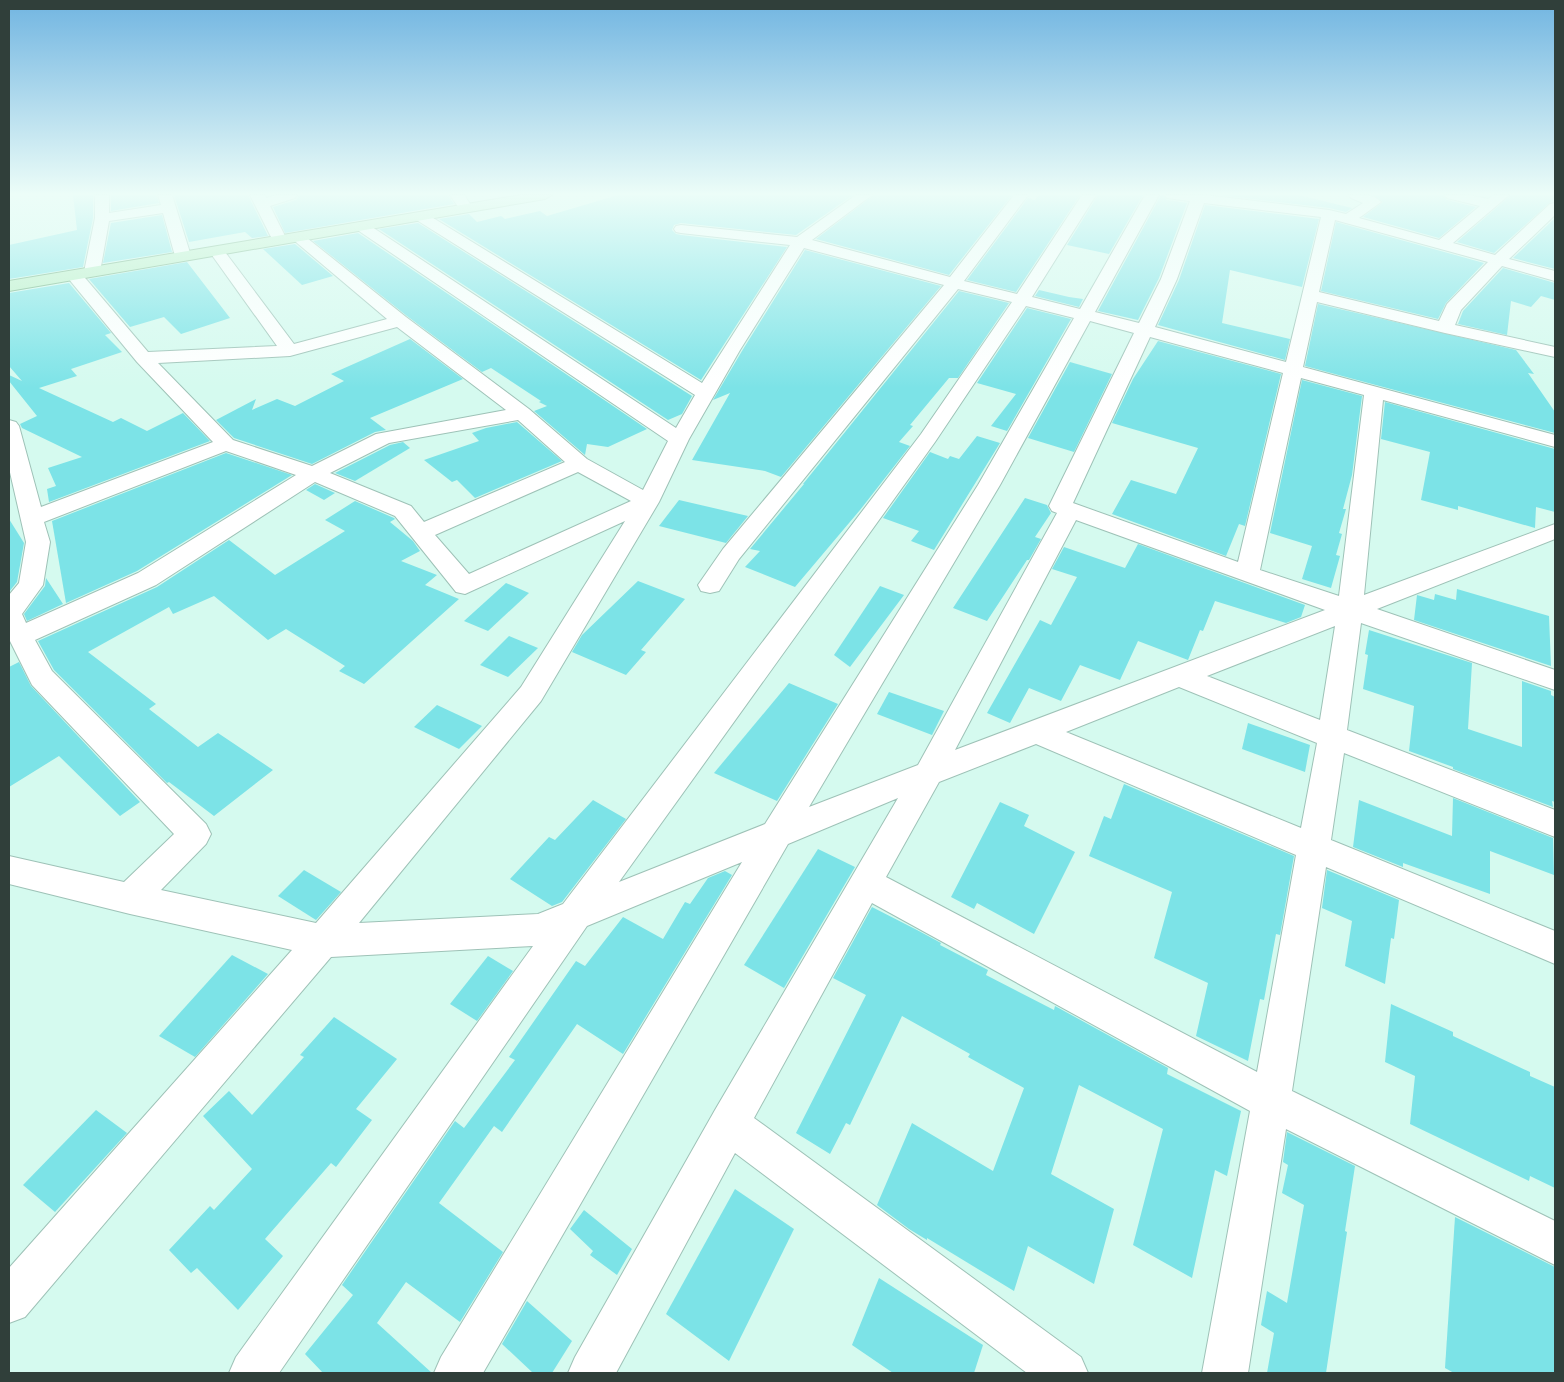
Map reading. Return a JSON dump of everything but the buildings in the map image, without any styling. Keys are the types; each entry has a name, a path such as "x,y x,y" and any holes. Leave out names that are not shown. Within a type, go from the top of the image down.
{"main road":[{"path":"9,286 163,259"}],"street":[{"path":"92,272 94,259"},
{"path":"224,259 290,351"},
{"path":"316,259 522,413 579,464 648,502"},
{"path":"411,259 680,439"},
{"path":"490,259 706,393"},
{"path":"9,1301 323,941 531,694 648,502 706,393 789,259"},
{"path":"866,259 1145,330 1555,441"},
{"path":"710,585 731,554 972,259"},
{"path":"252,1373 558,928 923,446 1047,259"},
{"path":"457,1373 776,835 989,485 1115,259"},
{"path":"1176,259 1145,330 1060,506 1247,574 1555,680"},
{"path":"1247,574 1319,259"},
{"path":"1445,328 1453,308 1498,260 1555,276"},
{"path":"74,275 143,358 226,444 313,474 403,511 465,586 648,502"},
{"path":"1311,295 1445,328 1555,352"},
{"path":"143,358 290,351 400,321"},
{"path":"1225,1373 1332,737 1350,609 1374,392"},
{"path":"12,621 146,579 313,474 383,438 522,413"},
{"path":"10,438 38,542 31,586 12,621"},
{"path":"31,519 226,444"},
{"path":"420,532 579,464"},
{"path":"591,1373 729,1124 928,774 1070,510"},
{"path":"9,870 130,899 323,941 558,928 776,835 928,774 1555,531"},
{"path":"12,621 42,678 195,834 130,899"},
{"path":"1180,677 1555,824"},
{"path":"1037,732 1555,948"},
{"path":"866,883 1271,1101 1555,1244"},
{"path":"729,1124 1064,1373"}]}
